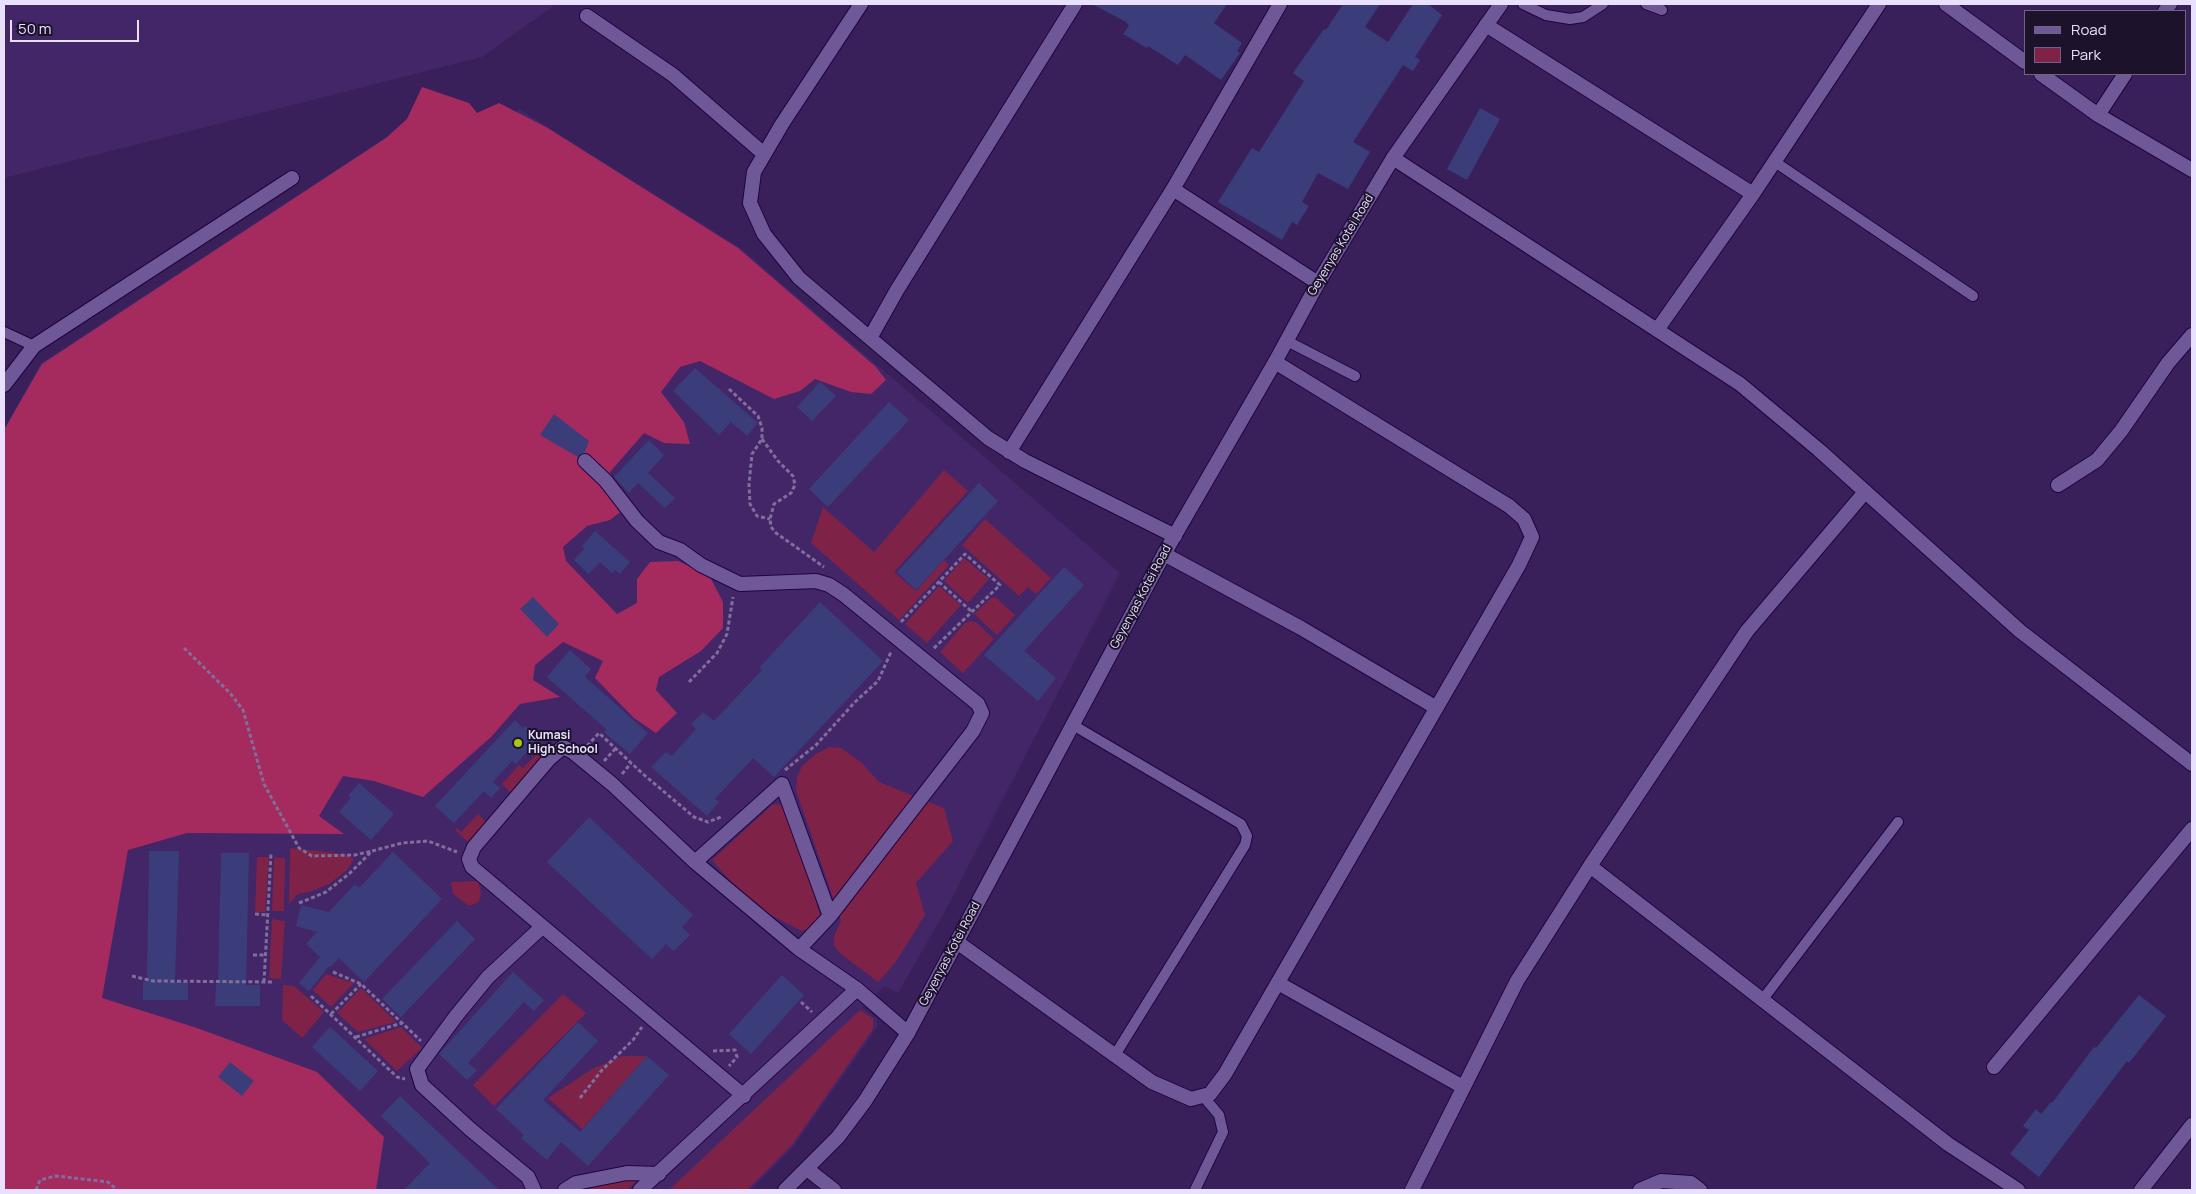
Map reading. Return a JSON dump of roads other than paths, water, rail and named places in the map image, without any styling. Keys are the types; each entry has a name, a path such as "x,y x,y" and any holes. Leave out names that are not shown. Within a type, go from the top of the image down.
{"street":[{"path":"861,4 782,124 754,172 750,203 764,234 799,278 988,438 1009,452 1175,536"},
{"path":"870,338 902,282 1075,4"},
{"path":"1009,452 1173,189 1280,4"},
{"name":"Geyenyas Kotei Road","path":"785,1190 838,1137 865,1101 908,1033 1164,554 1287,341 1318,283 1393,158 1501,4"},
{"path":"1657,330 1775,162 1879,4"},
{"path":"1946,4 2024,61"},
{"path":"587,16 674,75 764,154"},
{"path":"1486,25 1753,194"},
{"path":"2042,75 2098,115 2192,170"},
{"path":"2098,115 2124,75"},
{"path":"1393,158 1740,384 1866,492 2020,631 2192,764"},
{"path":"4,385 34,346 292,178"},
{"path":"1173,189 1318,283"},
{"path":"2058,485 2097,460 2121,431 2168,364 2192,335"},
{"path":"957,942 1152,1082 1191,1099 1210,1094 1225,1074 1435,707 1519,565 1532,537 1524,519 1509,506 1275,362"},
{"path":"585,461 606,481 637,522 659,542 680,550 702,565 740,584 816,581 829,585 978,704 982,713 973,731 830,916 799,949"},
{"path":"1412,1190 1517,981 1590,866 1747,631 1866,492"},
{"path":"1164,554 1301,628 1435,707"},
{"path":"744,1096 472,867 469,859 474,847 555,752 564,747 579,756 612,784 695,862 799,949 857,990 908,1033"},
{"path":"695,862 782,784 830,916"},
{"path":"1994,1068 2192,829"},
{"path":"1590,866 1948,1144 2018,1190"},
{"path":"534,1190 528,1177 470,1129 422,1085 416,1069 488,977 542,927"},
{"path":"1278,982 1463,1087"},
{"path":"640,1190 857,990"},
{"path":"2141,1190 2192,1125"},
{"path":"807,1169 834,1190"},
{"path":"565,1190 576,1183 628,1173 659,1174"},
{"path":"1640,1190 1661,1181 1691,1183 1700,1190"}],"lane":[{"path":"1522,4 1546,15 1570,19 1584,17 1603,4"},
{"path":"1646,4 1662,10"},
{"path":"1775,162 1973,296"},
{"path":"4,332 34,346"},
{"path":"1287,341 1355,376"},
{"path":"1073,725 1241,824 1247,836 1245,845 1114,1055"},
{"path":"1763,999 1898,822"},
{"path":"1195,1190 1223,1132 1219,1114 1203,1096"}],"place":[{"name":"Kumasi High School","path":"518,743"}]}
